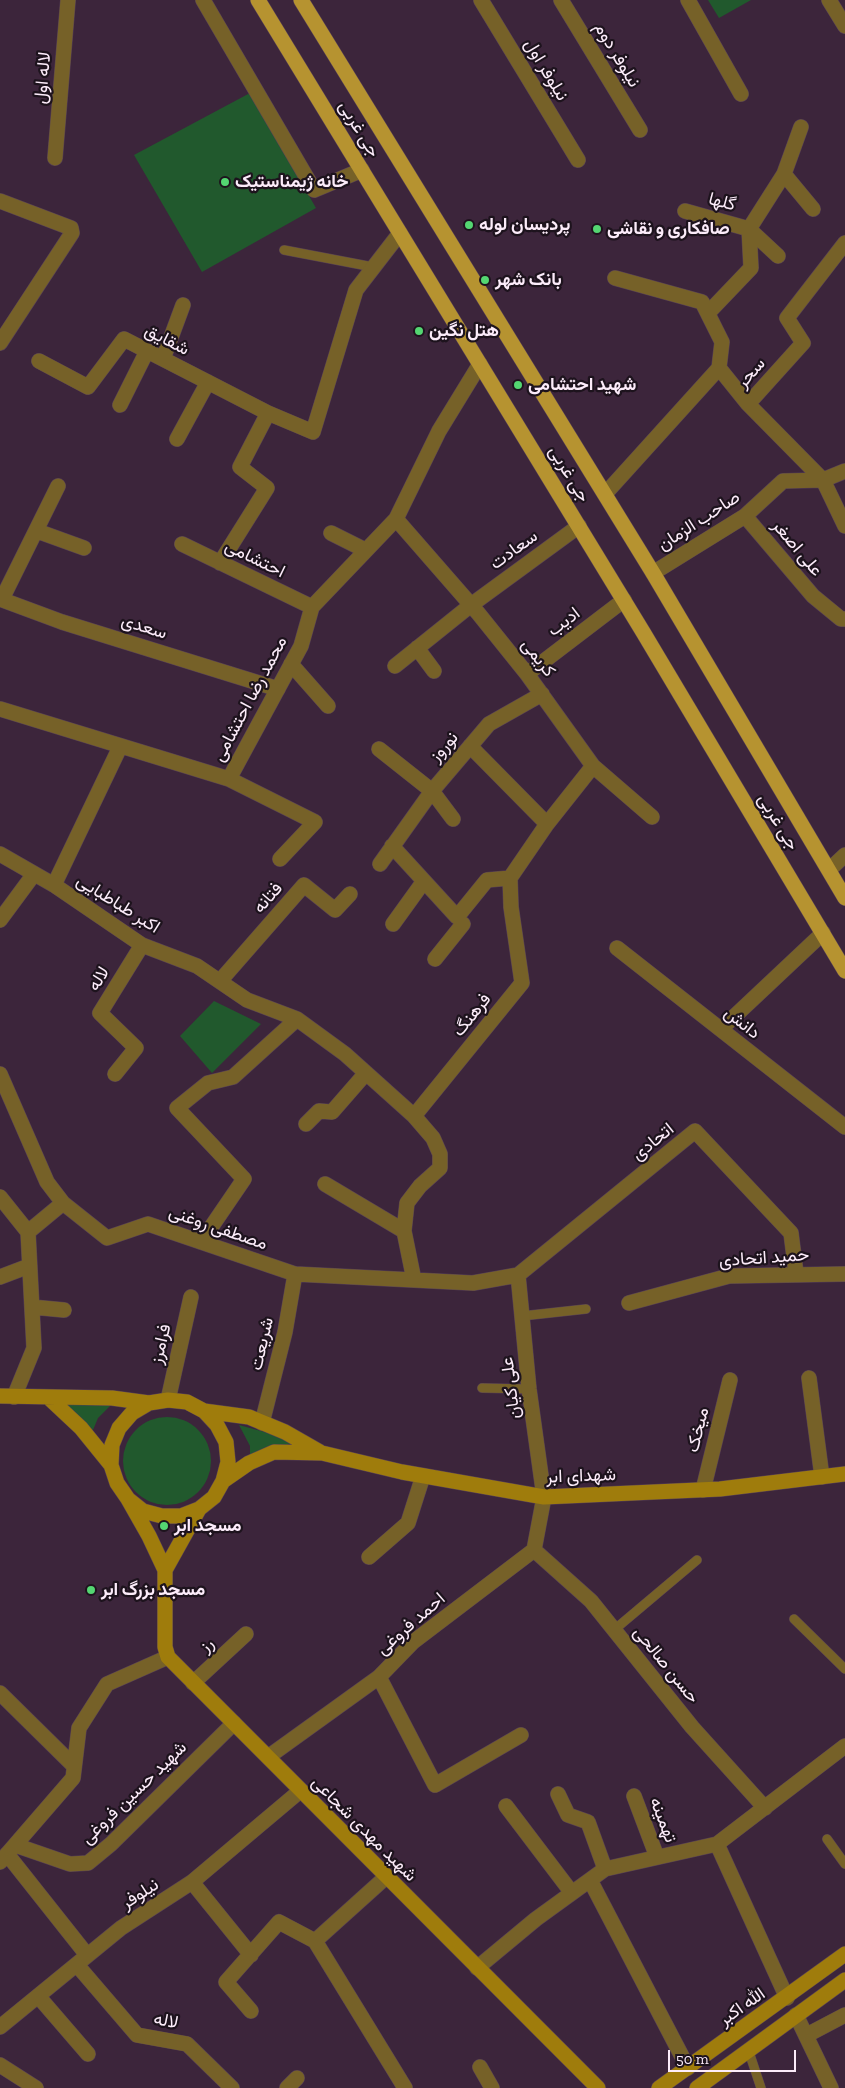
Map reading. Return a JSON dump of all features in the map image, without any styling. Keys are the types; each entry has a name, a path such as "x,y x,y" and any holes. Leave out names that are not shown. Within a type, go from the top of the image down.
{"main road":[{"name":"جی غربی","path":"258,0 624,600 845,971"},
{"name":"جی غربی","path":"301,0 653,573 845,898"},
{"path":"7,1396 112,1398 149,1403 168,1400 187,1402 204,1411 218,1425 226,1442 228,1462 224,1480 214,1497 199,1509 181,1516 162,1516 143,1511 128,1499"},
{"path":"49,1398 82,1428 111,1465 117,1483 150,1536 165,1570 165,1647 168,1657"},
{"path":"111,1465 112,1445 119,1428 132,1413 149,1403"},
{"path":"204,1411 249,1417 285,1432 322,1453"},
{"path":"224,1480 249,1463 274,1452 322,1453"},
{"name":"شهدای ابر","path":"322,1453 423,1476 544,1497 703,1490 845,1474"},
{"path":"165,1570 199,1509"},
{"name":"شهید مهدی شجاعی","path":"168,1657 598,2088"},
{"name":"الله اکبر","path":"659,2088 787,1998 845,1954"},
{"path":"697,2088 845,1980"}],"street":[{"name":"لاله اول","path":"54,158 68,0"},
{"path":"203,0 314,190 362,170"},
{"name":"نیلوفر اول","path":"481,0 578,160"},
{"name":"نیلوفر دوم","path":"561,0 640,130"},
{"path":"688,0 741,94"},
{"path":"829,0 845,26"},
{"path":"708,313 751,268 749,229 784,174 801,127"},
{"path":"784,174 813,209"},
{"path":"0,201 72,230 0,343"},
{"name":"گلها","path":"685,211 749,229"},
{"path":"749,229 778,256"},
{"name":"شقایق","path":"39,362 88,387 124,339 268,413 313,432 356,290 400,233"},
{"name":"سحر","path":"605,494 719,368 748,404 803,343 787,318 845,243"},
{"path":"614,278 702,302 722,342 719,368"},
{"path":"163,359 183,305"},
{"path":"120,405 147,351"},
{"name":"محمد رضا احتشامی","path":"0,709 229,779 301,646 312,607 396,519 439,431 480,364"},
{"path":"177,438 208,382"},
{"path":"748,404 823,480 845,526"},
{"path":"220,563 267,488 240,466 268,413"},
{"name":"صاحب الزمان","path":"653,573 745,516 783,481 823,480 845,471"},
{"path":"1,599 37,531 58,486"},
{"name":"علی اصغر","path":"745,516 813,596 841,619 845,619"},
{"name":"کریمی","path":"396,519 470,604 527,674 592,766 652,817"},
{"name":"سعادت","path":"395,666 470,604 579,526"},
{"path":"37,531 84,548"},
{"path":"332,533 365,550"},
{"name":"احتشامی","path":"182,544 312,607"},
{"name":"سعدی","path":"1,599 62,622 278,689"},
{"name":"ادیب","path":"527,674 624,600"},
{"path":"417,648 434,671"},
{"path":"291,664 328,706"},
{"name":"نوروز","path":"380,864 432,791 489,724 542,694"},
{"path":"470,746 547,824"},
{"path":"54,886 120,747"},
{"path":"379,749 432,791 453,819"},
{"path":"436,959 464,924 487,880 510,878 547,824 592,766"},
{"path":"229,779 315,822 280,859"},
{"path":"392,846 464,924"},
{"name":"اکبر طباطبایی","path":"0,854 54,886 142,945 198,966 247,1000 297,1019 345,1054 414,1116"},
{"path":"829,870 845,855"},
{"path":"0,920 34,874"},
{"name":"فرهنگ","path":"414,1116 522,983 511,907 510,878"},
{"path":"393,924 424,881"},
{"name":"فتانه","path":"220,981 304,885 335,910 350,894"},
{"path":"721,1030 823,933"},
{"name":"لاله","path":"115,1074 136,1048 100,1013 142,945"},
{"name":"دانش","path":"617,948 845,1127"},
{"path":"201,1242 244,1179 177,1108 208,1083 233,1077 297,1019"},
{"path":"306,1124 319,1111 332,1112 366,1073"},
{"name":"مصطفی روغنی","path":"0,1074 47,1182 63,1202 106,1238 148,1224 295,1274 473,1284 518,1275"},
{"path":"414,1116 433,1138 440,1154 440,1168 420,1186 407,1203 404,1231 414,1280"},
{"name":"اتحادی","path":"518,1275 695,1132 791,1233 796,1273"},
{"path":"325,1184 404,1231"},
{"path":"0,1198 28,1232 34,1348 7,1396"},
{"path":"28,1232 63,1202"},
{"path":"0,1277 29,1266"},
{"name":"حمید اتحادی","path":"629,1303 729,1276 796,1273 845,1274"},
{"name":"شریعت","path":"262,1423 285,1332 295,1274"},
{"name":"علی کیان","path":"518,1275 529,1389 544,1497"},
{"name":"فرامرز","path":"168,1400 192,1298"},
{"path":"32,1307 64,1310"},
{"path":"808,1378 822,1477"},
{"name":"میخک","path":"703,1490 730,1380"},
{"path":"369,1557 408,1523 423,1476"},
{"path":"534,1550 544,1497"},
{"name":"حسن صالحی","path":"534,1550 590,1601 692,1728 765,1808"},
{"name":"احمد فروغی","path":"268,1757 379,1677 413,1642 534,1550"},
{"name":"رز","path":"193,1683 246,1634"},
{"path":"8,1854 73,1778 79,1728 107,1684 168,1657"},
{"path":"379,1677 435,1785 521,1736"},
{"path":"0,1693 74,1766"},
{"name":"شهید حسین فروغی","path":"8,1854 70,1864 88,1863 111,1844 234,1723"},
{"path":"477,1968 605,1869 717,1844 845,1746"},
{"name":"نیلوفر","path":"0,2027 122,1928 192,1882 300,1791"},
{"path":"558,1794 568,1815 588,1822 605,1869"},
{"name":"تهمینه","path":"634,1796 657,1857"},
{"path":"506,1806 572,1893"},
{"path":"717,1844 787,1998"},
{"name":"لاله","path":"8,1854 137,2035 187,2044 232,2088"},
{"path":"315,1941 386,1877"},
{"path":"590,1880 688,2068"},
{"path":"192,1882 251,1955"},
{"path":"251,2011 226,1982 279,1922 315,1941 405,2088"},
{"path":"38,1996 88,2054"},
{"path":"796,2015 831,2088"},
{"path":"807,2035 845,2015"},
{"path":"0,2065 36,2088"},
{"path":"480,2067 492,2088"}],"lane":[{"path":"284,250 373,266"},
{"path":"522,1316 586,1309"},
{"path":"482,1388 529,1389"},
{"path":"614,1630 697,1560"},
{"path":"794,1619 845,1669"},
{"path":"827,1839 845,1864"},
{"path":"748,2049 761,2088"}],"green space":[{"path":"708,0 751,0 719,18"},
{"name":"خانه ژیمناستیک","path":"250,93 316,208 202,272 134,155"},
{"path":"214,1001 261,1024 212,1073 180,1036"},
{"path":"61,1402 111,1405 98,1418 93,1430"},
{"path":"167,1417 184,1421 198,1430 207,1444 211,1461 207,1478 198,1492 184,1501 167,1505 150,1501 136,1492 127,1478 123,1461 127,1444 136,1430 150,1421"},
{"path":"239,1425 296,1442 250,1457 250,1446"}],"place":[{"name":"خانه ژیمناستیک","path":"225,182"},
{"name":"پردیسان لوله","path":"469,225"},
{"name":"صافکاری و نقاشی","path":"597,229"},
{"name":"بانک شهر","path":"485,280"},
{"name":"هتل نگین","path":"419,331"},
{"name":"شهید احتشامی","path":"518,385"},
{"name":"مسجد ابر","path":"164,1526"},
{"name":"مسجد بزرگ ابر","path":"91,1590"}]}
